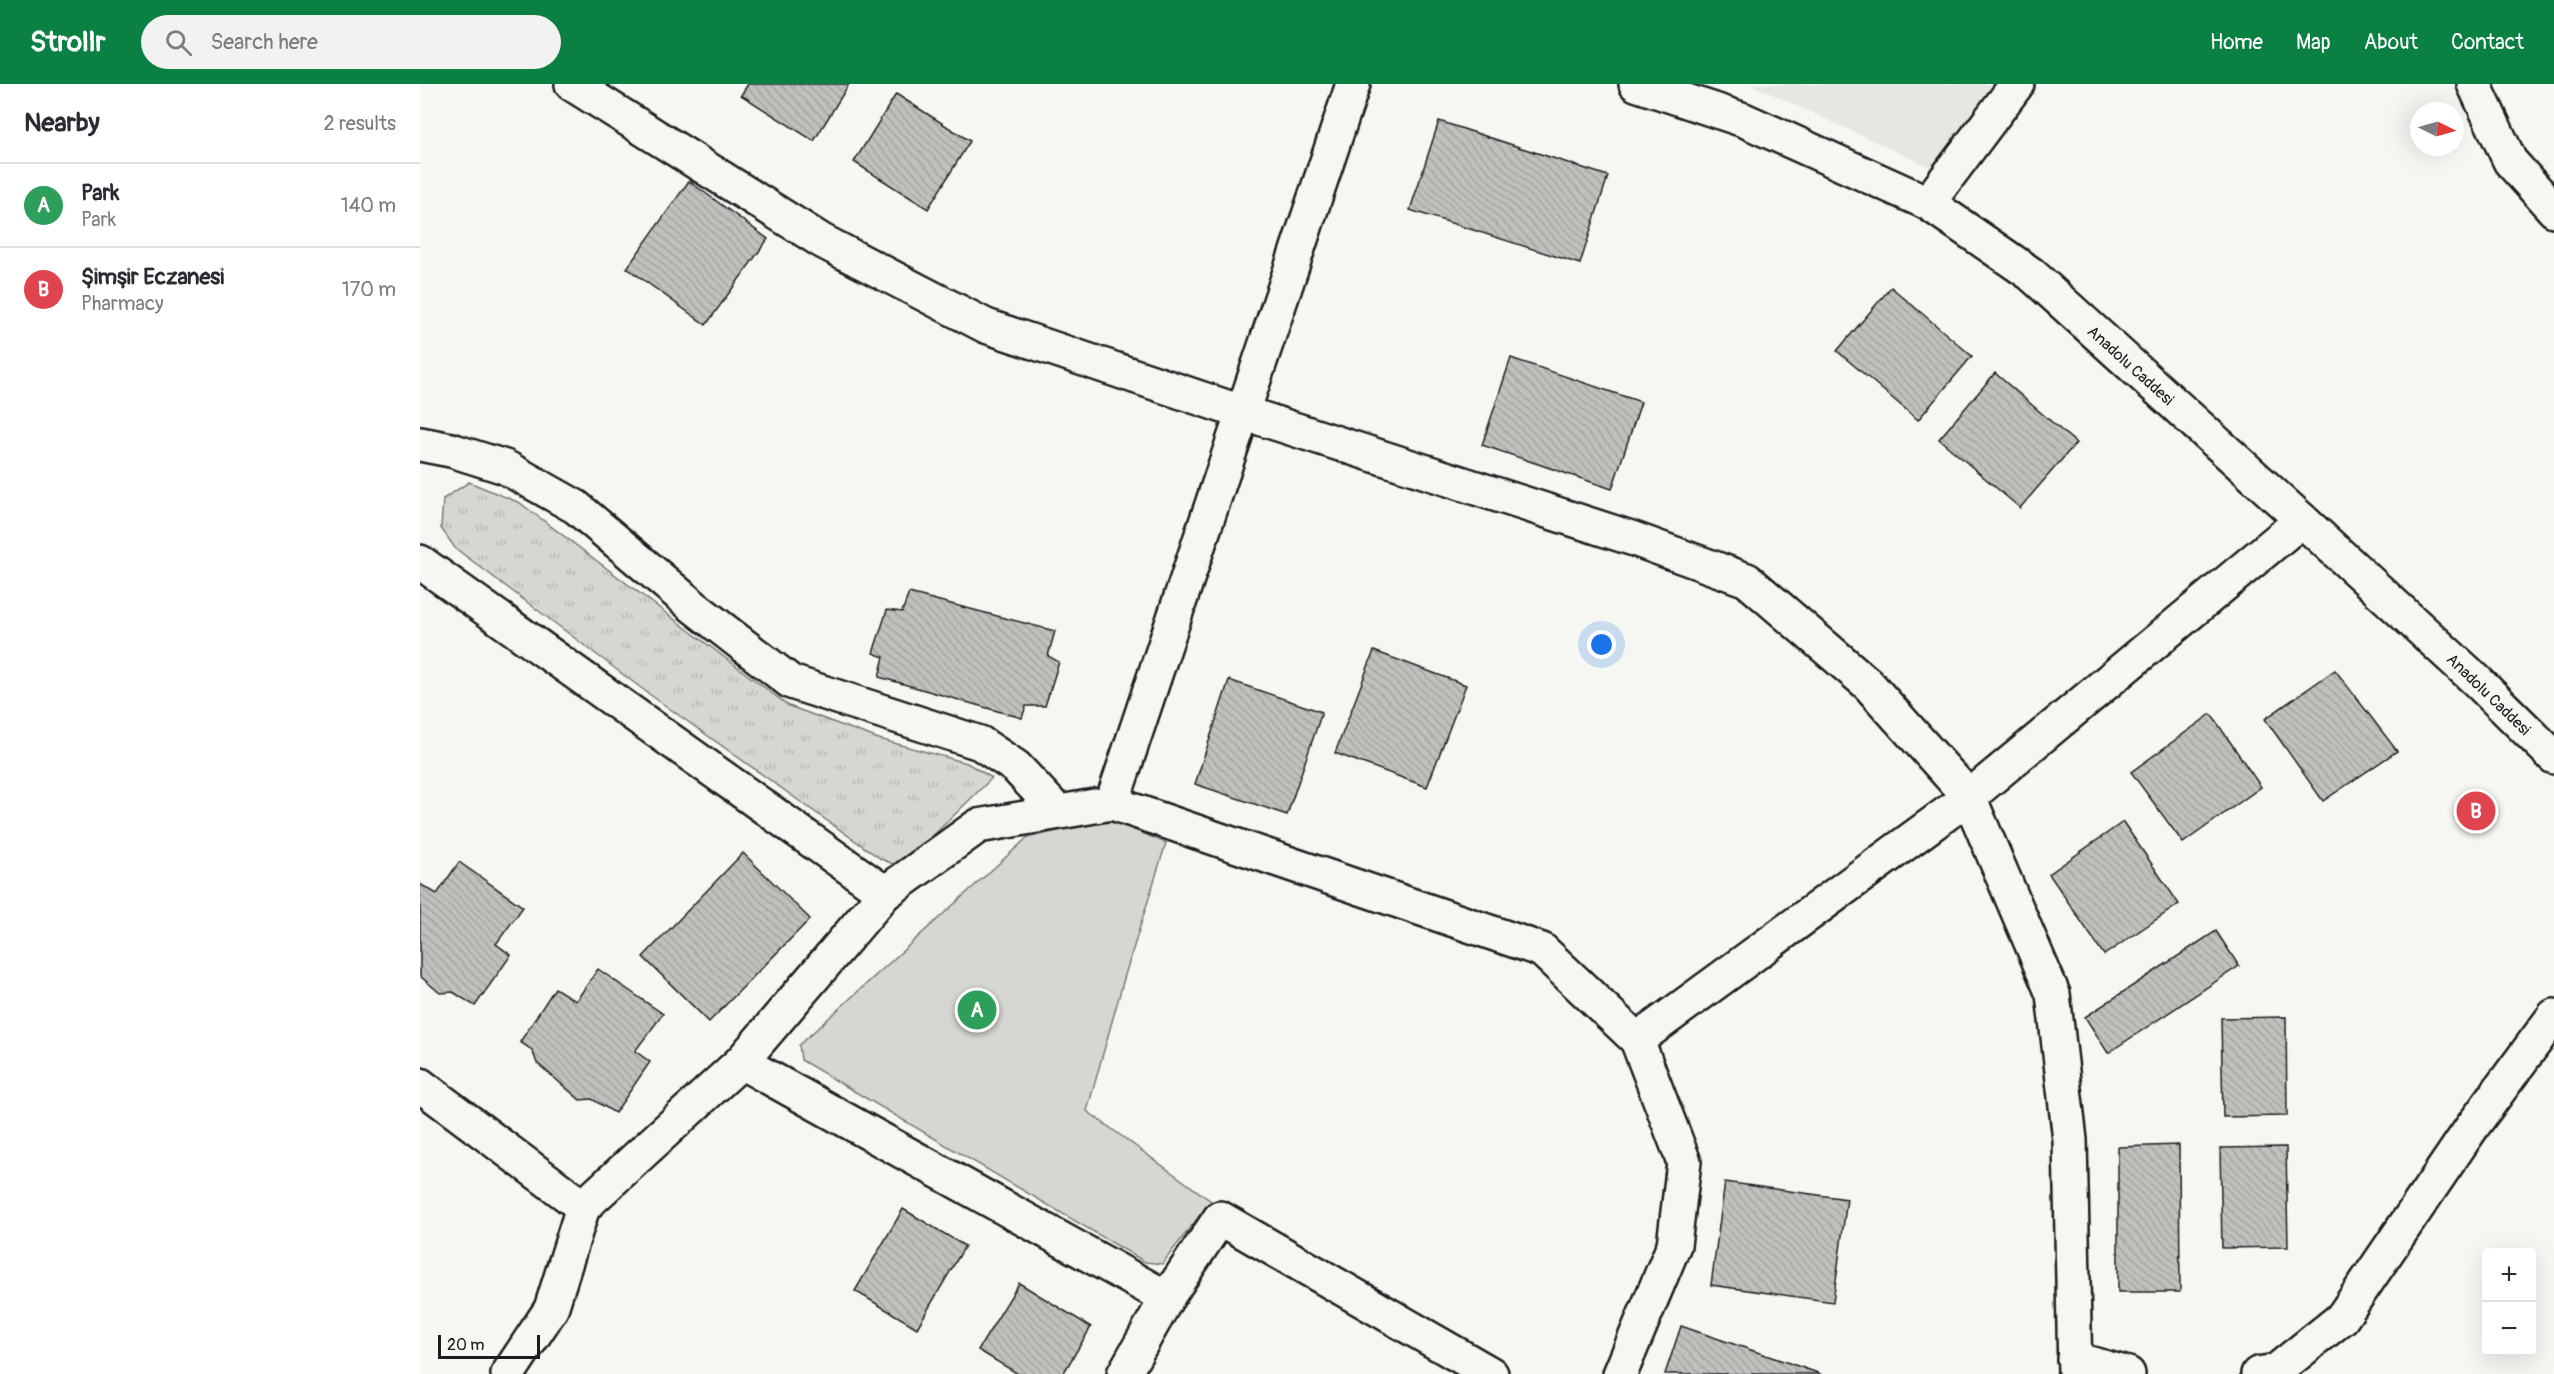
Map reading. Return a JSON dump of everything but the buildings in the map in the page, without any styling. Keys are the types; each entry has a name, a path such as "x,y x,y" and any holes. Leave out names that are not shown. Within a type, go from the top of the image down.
{"street":[{"path":"572,84 822,241 986,326 1244,413 1634,539 1747,580 1868,684 1969,797 2054,994 2070,1140 2075,1367 2128,1374"},
{"path":"1112,803 1353,84"},
{"name":"Anadolu Caddesi","path":"1636,84 1744,120 1928,203 2031,274 2302,520 2554,756"},
{"path":"1928,203 2017,84"},
{"path":"2474,84 2510,162 2554,210"},
{"path":"420,444 451,450 505,467 576,507 694,607 791,682 980,742 1016,767 1058,812"},
{"path":"1637,1040 1969,797 2302,520"},
{"path":"420,562 885,893"},
{"path":"508,1374 551,1309 583,1207 741,1062 885,893 978,826 1112,803 1542,950 1637,1040 1684,1162 1674,1245 1620,1374"},
{"path":"2258,1374 2276,1371 2342,1318 2472,1127 2554,1016"},
{"path":"741,1062 1167,1298"},
{"path":"420,1085 583,1207"},
{"path":"1124,1374 1167,1298 1220,1218 1491,1374"}],"shaded area":[{"path":"1750,84 1993,84 1934,169"}],"green space":[{"path":"469,482 520,503 789,706 879,739 967,763 992,778 901,867 881,859 649,694 455,548 441,528 443,499"},
{"path":"1109,819 1166,843 1125,975 1087,1111 1211,1201 1162,1264 1145,1262 801,1060 799,1045 1027,838"}],"place":[{"name":"Şimşir Eczanesi","path":"2476,811"},
{"name":"Park","path":"977,1010"}]}
